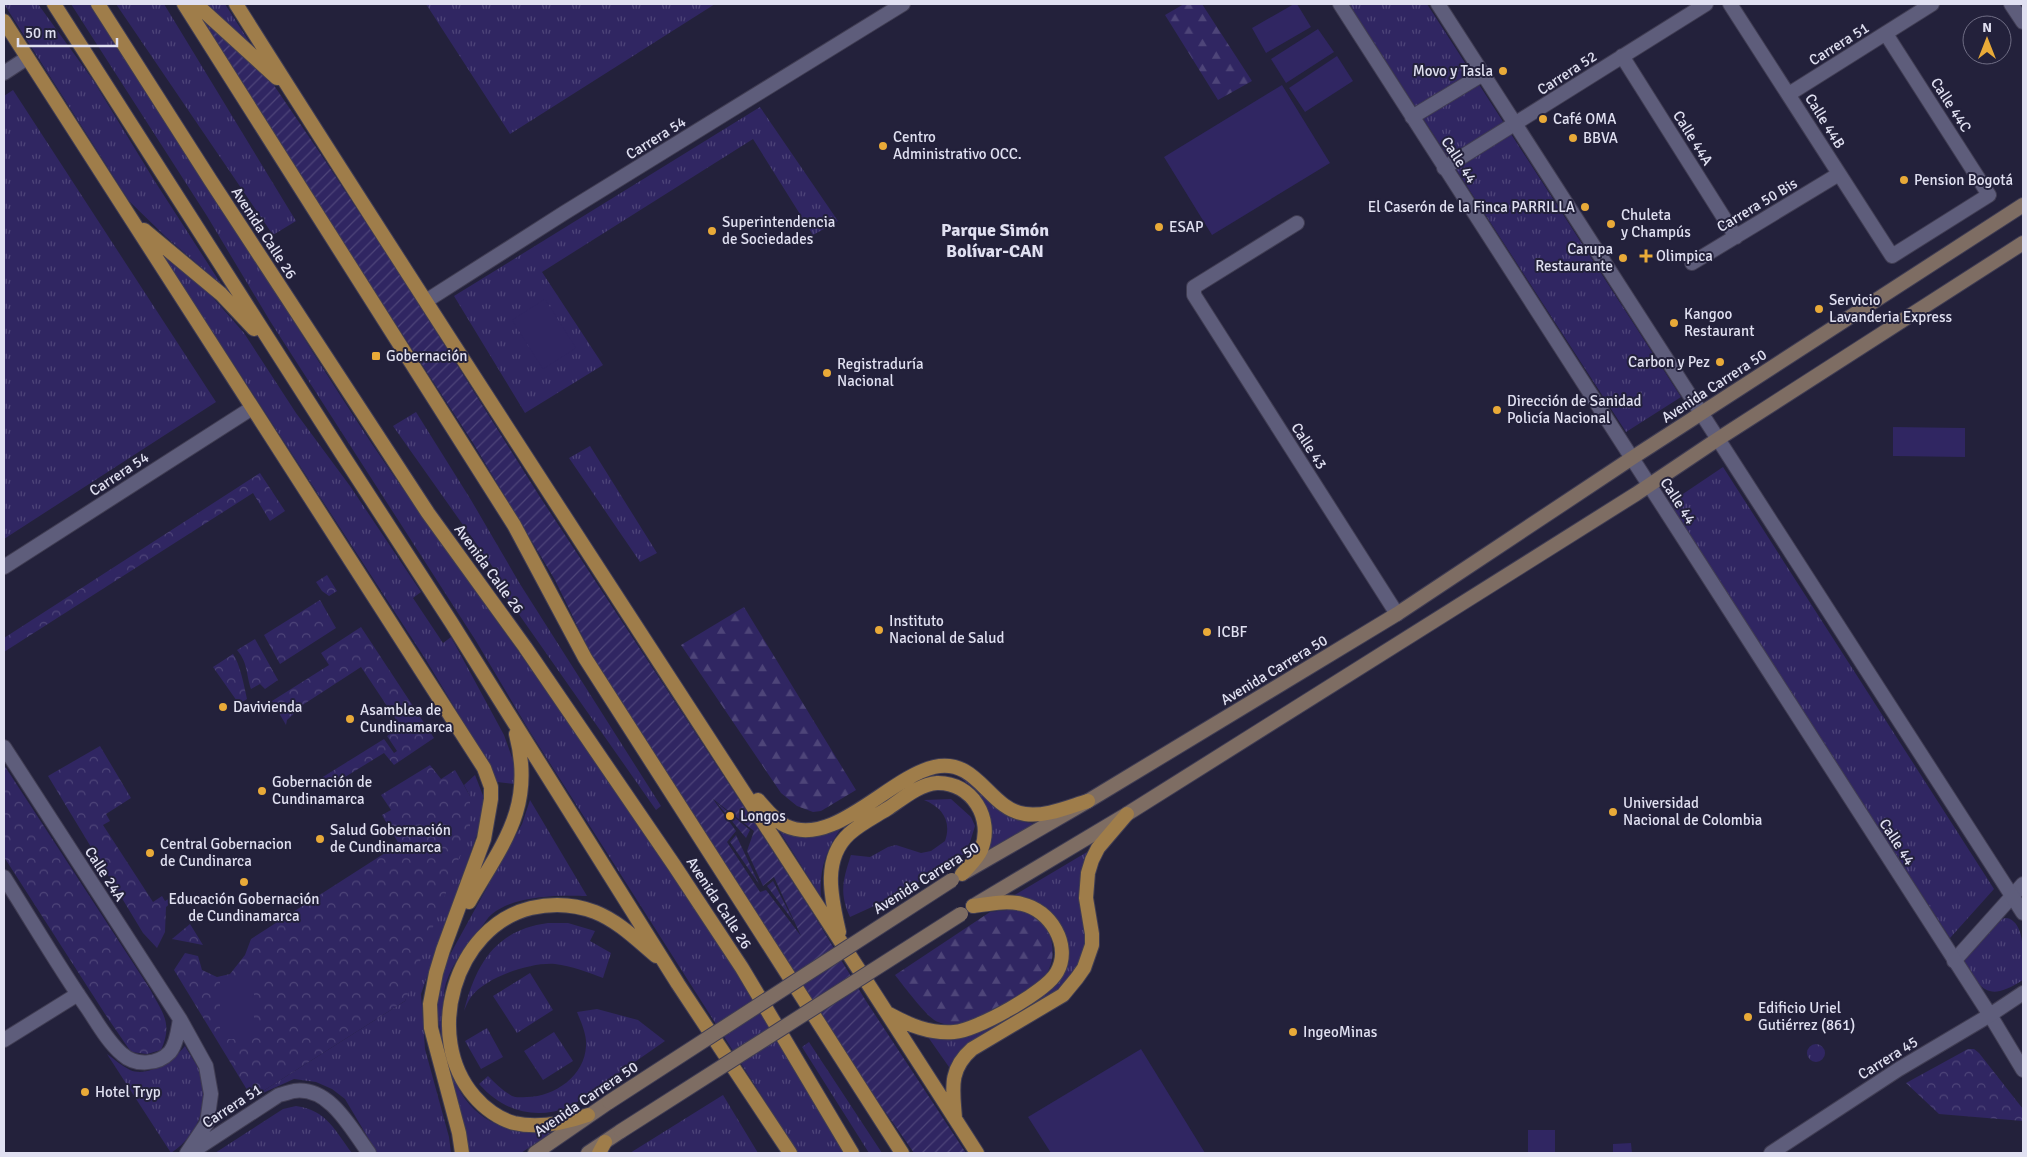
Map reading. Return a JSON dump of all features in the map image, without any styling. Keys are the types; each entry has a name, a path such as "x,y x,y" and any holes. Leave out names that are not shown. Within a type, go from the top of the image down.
{"main road":[{"name":"Avenida Calle 26","path":"98,4 428,513 536,663 742,968 852,1153"},
{"name":"Avenida Calle 26","path":"184,4 514,525 585,658 902,1153"},
{"path":"196,4 292,92"},
{"path":"236,4 977,1153"},
{"path":"58,7 451,622 666,964 790,1153"},
{"path":"4,21 479,760 488,777 491,799 484,839 436,973 431,993 430,1028 462,1153"},
{"name":"Avenida Carrera 50","path":"535,1153 588,1115 957,877 1088,801 1397,614 1632,458 2023,205"},
{"path":"128,215 164,249 232,305 279,355"},
{"path":"588,1153 602,1148 621,1131 967,910 1127,814 1649,485 2023,243"},
{"path":"452,930 510,831 516,817 521,789 522,764 513,723"},
{"path":"728,766 776,819 785,826 804,830 834,824 914,775 939,766 949,766 966,771 974,776 1003,804 1022,814 1044,814 1088,801"},
{"path":"840,940 830,884 832,868 838,850 848,835 857,828 920,788 936,783 950,784 969,793 977,803 982,817 984,840 976,858 957,877"},
{"path":"955,1119 953,1079 957,1066 964,1056 972,1049 1062,995 1084,968 1092,945 1086,898 1088,873 1098,848 1127,814"},
{"path":"887,1013 907,1024 931,1031 962,1030 1010,1008 1038,991 1053,978 1061,961 1062,949 1055,929 1041,913 1022,904 1004,902 967,910"},
{"path":"588,1115 558,1124 522,1124 503,1119 481,1105 466,1086 455,1064 450,1042 450,1007 458,974 470,953 483,936 500,922 521,911 544,905 574,906 596,912 620,926 666,964"},
{"path":"780,1139 784,1153"}],"street":[{"name":"Carrera 54","path":"426,301 564,213 903,4"},
{"name":"Calle 44","path":"1340,4 1990,1015 2023,1070"},
{"path":"1438,4 2023,913"},
{"name":"Carrera 52","path":"1444,168 1706,4"},
{"name":"Calle 44B","path":"1730,4 1892,256"},
{"name":"Carrera 51","path":"1789,94 1932,4"},
{"path":"2011,4 2023,22"},
{"name":"Calle 44C","path":"1886,34 1989,194 1892,256"},
{"name":"Calle 44A","path":"1622,56 1736,237"},
{"path":"4,73 27,58"},
{"path":"1412,117 1483,74"},
{"name":"Carrera 50 Bis","path":"1692,263 1839,174"},
{"name":"Calle 43","path":"1297,223 1194,288 1194,295 1397,614"},
{"name":"Carrera 54","path":"4,567 252,408"},
{"name":"Calle 24A","path":"4,747 180,1019 206,1066 211,1094 207,1122 188,1153"},
{"path":"4,877 78,994 115,1048 124,1056 138,1062 154,1062 170,1052 176,1039 180,1019"},
{"path":"1954,961 2023,884"},
{"name":"Carrera 45","path":"1771,1153 1899,1069 1990,1015 2023,993"},
{"path":"4,1040 78,994"},
{"name":"Carrera 51","path":"188,1153 279,1095 295,1091 310,1092 327,1100 335,1107 369,1153"}],"green space":[{"path":"4,4 38,4 93,80 221,284 166,237 129,201"},
{"path":"71,4 91,4 389,469 684,889 793,1063 843,1153 798,1153 530,732 476,641 270,321 207,216"},
{"path":"116,4 164,4 296,221 273,235"},
{"path":"203,4 225,4 250,43"},
{"path":"426,4 715,4 510,134"},
{"path":"1184,4 1202,4 1252,81 1218,100 1165,15"},
{"path":"1297,4 1311,27 1266,53 1252,28"},
{"path":"1349,4 1427,4 1681,397 1626,432"},
{"path":"203,21 271,81 322,156 403,279 540,497 746,810 812,912 866,1001 966,1153 914,1153 866,1084 592,656 555,580 473,443 240,84","holes":["713,799 754,831 747,851 763,886 774,877 801,936 766,890 760,892 727,842 736,831"]},
{"path":"1318,29 1334,52 1286,83 1271,59"},
{"path":"1337,56 1353,81 1305,112 1289,88"},
{"path":"1282,85 1330,163 1212,235 1164,157"},
{"path":"13,90 216,402 4,539 4,96"},
{"path":"760,107 838,221 813,235 753,139 542,272 603,365 525,413 454,296"},
{"path":"164,257 208,292 244,333 296,413 350,486 421,592 413,598 443,643 451,637 504,735 514,763 514,784 497,782 488,763 426,660"},
{"path":"545,299 576,348 543,369 512,320"},
{"path":"416,412 471,500 520,584 661,806 656,810 492,576 497,573 393,426"},
{"path":"1893,427 1965,428 1965,457 1893,456"},
{"path":"590,446 657,553 640,562 569,458"},
{"path":"1723,467 1994,889 1950,938 1668,504"},
{"path":"260,473 285,511 270,521 253,493 4,652 4,638"},
{"path":"327,575 337,591 329,596 322,591 316,582"},
{"path":"320,600 336,628 280,664 264,635"},
{"path":"744,607 856,790 821,811 813,812 797,806 781,793 681,645"},
{"path":"361,627 434,738 394,765 384,753 324,790 318,780 384,739 394,753 397,751 387,736 401,727 361,667 298,708 287,720 286,725 272,701 329,665 321,653"},
{"path":"255,639 278,680 265,689 260,684 251,689 245,664 237,650"},
{"path":"233,654 240,669 247,699 239,704 213,667"},
{"path":"100,746 131,798 106,814 110,821 103,825 153,902 162,896 165,901 177,894 179,896 166,907 165,932 157,948 143,933 48,776"},
{"path":"4,765 150,989 165,1019 165,1041 161,1050 147,1054 131,1052 4,857"},
{"path":"430,765 441,779 455,770 470,796 470,829 405,1001 252,1098 174,970 185,953 198,956 202,970 217,977 230,974 245,955 251,939 399,844 382,815 391,810 381,795"},
{"path":"955,773 972,781 1002,811 1020,821 1035,824 984,856 986,810 979,793"},
{"path":"475,775 484,798 484,814 421,994 425,1049 449,1137 451,1153 377,1153 345,1099 332,1089 316,1082 294,1079 252,1098 405,1001 470,796 464,785"},
{"path":"951,799 971,817 975,826 967,852 896,896 850,917 844,901 843,886 851,855 870,857 888,847 896,845 921,853 931,851 945,841 947,827 944,816 940,811 924,800"},
{"path":"530,800 587,896 551,896 525,900 502,908 490,916 460,954 445,985 442,1017 443,1034 449,1066 455,1081 473,1108 485,1118 501,1126 525,1131 551,1133 521,1153 470,1153 455,1102 439,1024 437,1003 440,982 447,960 522,824"},
{"path":"716,802 750,830 746,838"},
{"path":"842,827 832,843 825,860 821,878 821,897 780,832 797,836 811,836"},
{"path":"736,835 759,884 730,842"},
{"path":"1092,849 1082,870 1079,893 1086,929 1086,946 1068,982 962,1050 949,1067 928,1037 940,1039 954,1037 1059,980 1056,919 1043,905 1029,898 1013,896"},
{"path":"773,881 794,922 767,886"},
{"path":"1016,909 1032,914 1041,920 1050,934 1053,951 1052,960 1045,975 1028,989 1003,1005 966,1024 953,1026 934,1020 895,975 990,912"},
{"path":"2007,918 2018,927 2021,935 2023,980 2002,991 1994,992 1981,986 1961,962 2000,919"},
{"path":"548,923 568,923 595,931 590,941 611,953 603,978 555,964 522,968 487,983 470,999 464,1011 475,978 491,952 502,941 515,933"},
{"path":"190,924 203,945 172,939"},
{"path":"530,973 553,1010 517,1033 493,996"},
{"path":"220,978 254,978 254,1039 220,1039"},
{"path":"597,1009 638,1020 665,1041 570,1107 557,1111 532,1113 521,1111 499,1101 479,1084 488,1076 505,1092 517,1097 538,1096 558,1089 574,1075 584,1057 586,1037 577,1012"},
{"path":"487,1028 503,1057 481,1069 465,1041"},
{"path":"554,1032 573,1061 543,1080 524,1051"},
{"path":"809,1042 882,1153 869,1153 802,1047"},
{"path":"1816,1044 1822,1047 1825,1053 1822,1059 1816,1062 1810,1059 1807,1053 1810,1047"},
{"path":"185,1046 201,1074 204,1085 204,1097 199,1119 194,1129 188,1138 171,1153 107,1054 130,1070 145,1072 168,1062"},
{"path":"1141,1049 1205,1153 1051,1153 1028,1117"},
{"path":"1968,1049 1974,1049 1979,1053 2023,1109 2023,1121 1939,1114 1906,1083"},
{"path":"723,1095 758,1153 630,1153"},
{"path":"296,1106 307,1108 323,1117 352,1153 215,1153 283,1109"},
{"path":"1528,1130 1555,1130 1555,1153 1528,1153"},
{"path":"1631,1143 1632,1153 1613,1153 1613,1144"}],"place":[{"name":"Movo y Tasla","path":"1503,71"},
{"name":"Café OMA","path":"1543,119"},
{"name":"BBVA","path":"1573,138"},
{"name":"Centro Administrativo OCC.","path":"883,146"},
{"name":"Pension Bogotá","path":"1904,180"},
{"name":"El Caserón de la Finca PARRILLA","path":"1585,207"},
{"name":"Chuleta y Champús","path":"1611,224"},
{"name":"ESAP","path":"1159,227"},
{"name":"Superintendencia de Sociedades","path":"712,231"},
{"name":"Olimpica","path":"1646,256"},
{"name":"Carupa Restaurante","path":"1623,258"},
{"name":"Servicio Lavanderia Express","path":"1819,309"},
{"name":"Kangoo Restaurant","path":"1674,323"},
{"name":"Gobernación","path":"376,356"},
{"name":"Carbon y Pez","path":"1720,362"},
{"name":"Registraduría Nacional","path":"827,373"},
{"name":"Dirección de Sanidad Policía Nacional","path":"1497,410"},
{"name":"Instituto Nacional de Salud","path":"879,630"},
{"name":"ICBF","path":"1207,632"},
{"name":"Davivienda","path":"223,707"},
{"name":"Asamblea de Cundinamarca","path":"350,719"},
{"name":"Gobernación de Cundinamarca","path":"262,791"},
{"name":"Universidad Nacional de Colombia","path":"1613,812"},
{"name":"Longos","path":"730,816"},
{"name":"Salud Gobernación de Cundinamarca","path":"320,839"},
{"name":"Central Gobernacion de Cundinarca","path":"150,853"},
{"name":"Educación Gobernación de Cundinamarca","path":"244,882"},
{"name":"Edificio Uriel Gutiérrez (861)","path":"1748,1017"},
{"name":"IngeoMinas","path":"1293,1032"},
{"name":"Hotel Tryp","path":"85,1092"}],"district":[{"name":"Parque Simón Bolívar-CAN","path":"995,240"}]}
